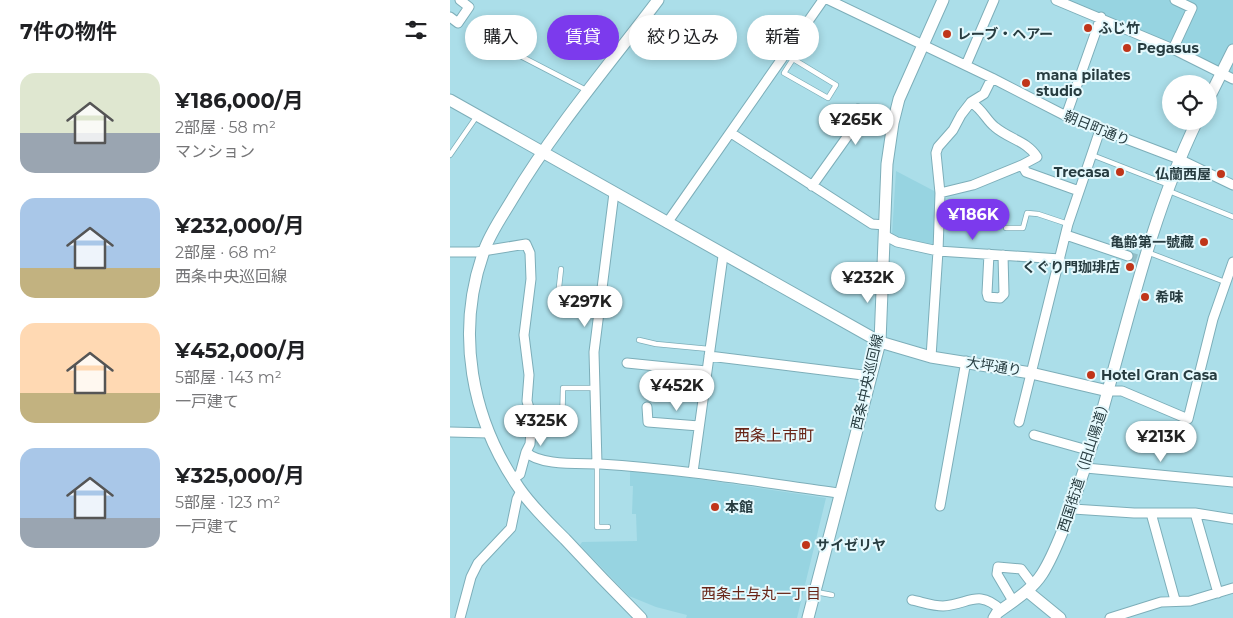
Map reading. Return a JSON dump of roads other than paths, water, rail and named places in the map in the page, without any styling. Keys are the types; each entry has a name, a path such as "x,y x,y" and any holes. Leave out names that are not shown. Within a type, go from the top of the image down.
{"street":[{"path":"450,17 458,23 469,7 460,0"},
{"path":"641,618 521,491 513,479 489,433 475,393 470,349 472,296 484,250 533,165 658,0"},
{"path":"814,15 823,0"},
{"name":"朝日町通り","path":"829,0 966,65 1066,116 1179,159 1233,185"},
{"name":"西条中央巡回線","path":"808,618 880,342 887,164 893,123 899,99 943,0"},
{"path":"966,65 994,0"},
{"path":"1056,0 1101,17 1233,80"},
{"path":"1173,50 1192,8 1175,0"},
{"path":"1066,116 1101,17"},
{"path":"1217,82 1233,50"},
{"path":"667,223 786,60"},
{"path":"931,357 940,193 936,165 938,147 953,130 971,102 984,94 992,78"},
{"name":"大坪通り","path":"450,100 723,256 880,342 931,357 966,361 1031,373 1108,391"},
{"path":"940,193 973,185 1037,157 1032,150 994,126 982,110 971,102"},
{"path":"812,186 864,113 858,109"},
{"path":"1019,422 1068,224 1100,130"},
{"name":"西国街道（旧山陽道）","path":"998,614 1030,588 1053,557 1073,509 1108,391 1145,252 1179,159 1194,130"},
{"path":"731,133 872,224 885,230 897,242 938,250 1060,259"},
{"path":"1022,164 1026,172 1079,191"},
{"path":"597,464 594,352 614,193"},
{"path":"1066,235 1128,256"},
{"path":"450,252 484,250 526,244 530,253 531,279 524,335 528,374 527,401 532,419 530,444 520,474 513,479"},
{"path":"989,254 987,293 988,297 1000,298 1004,294 1005,288 1003,255"},
{"path":"693,472 723,256"},
{"path":"1108,391 1122,391 1188,419 1213,319 1229,283 1233,262"},
{"path":"709,352 871,376"},
{"path":"940,506 966,361"},
{"path":"627,363 706,371"},
{"path":"647,407 648,422 699,426"},
{"path":"450,432 489,433"},
{"path":"1034,435 1091,451"},
{"path":"526,452 531,457 555,461 693,472 840,493"},
{"path":"1086,468 1233,482"},
{"path":"460,618 471,577 478,563 511,528 517,499 521,491"},
{"path":"1073,509 1151,513 1194,512 1233,518"},
{"path":"1194,512 1218,593"},
{"path":"1151,513 1175,600"},
{"path":"1013,601 997,574 998,567 1021,569 1030,588 1060,618"},
{"path":"1110,618 1161,602 1175,600 1190,601 1233,588"},
{"path":"912,600 941,606 974,597 983,599 998,614"}],"lane":[{"path":"789,56 836,85 828,98 784,73 789,56"},
{"path":"528,60 589,92"},
{"path":"450,155 478,115"},
{"path":"1092,154 1233,216"},
{"path":"1006,228 1023,228 1027,213 1038,214 1068,224"},
{"path":"1145,252 1229,283"},
{"path":"558,296 561,269"},
{"path":"639,340 709,352"},
{"path":"562,431 563,388 595,388"},
{"path":"597,464 598,527 608,527"},
{"path":"815,592 832,595"}],"tunnel":[{"path":"1128,256 1143,261"}],"place":[{"name":"ふじ竹","path":"1088,28"},
{"name":"レーブ・ヘアー","path":"947,34"},
{"name":"Pegasus","path":"1127,48"},
{"name":"mana pilates studio","path":"1026,83"},
{"name":"Trecasa","path":"1120,172"},
{"name":"仏蘭西屋","path":"1221,174"},
{"name":"亀齢第一號藏","path":"1204,242"},
{"name":"くぐり門珈琲店","path":"1130,267"},
{"name":"希味","path":"1145,297"},
{"name":"Hotel Gran Casa","path":"1091,375"},
{"name":"本館","path":"715,507"},
{"name":"サイゼリヤ","path":"806,545"}],"district":[{"name":"西条上市町","path":"774,435"},
{"name":"西条土与丸一丁目","path":"761,594"}]}
